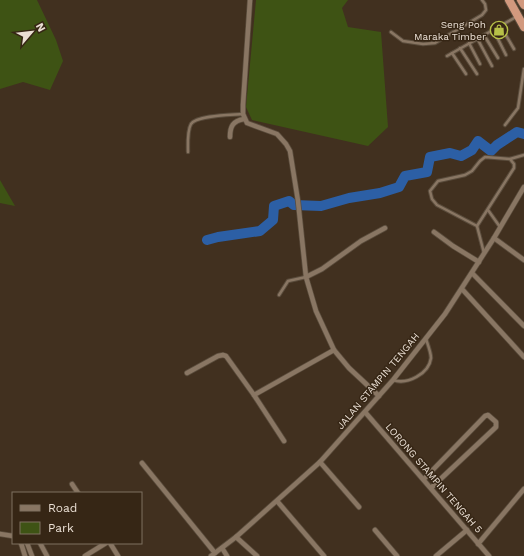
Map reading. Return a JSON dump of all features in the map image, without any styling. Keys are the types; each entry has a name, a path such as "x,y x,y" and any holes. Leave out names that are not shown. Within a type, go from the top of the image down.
{"highway":[{"path":"509,0 524,28"},
{"path":"521,0 524,5"}],"street":[{"path":"250,0 243,116 248,123 277,134 286,144 292,160 306,277 316,310 334,350 349,368 379,396"},
{"path":"230,137 231,126 243,116"},
{"name":"JALAN STAMPIN TENGAH","path":"213,554 236,538 320,462 393,380 426,339 462,289 524,187"},
{"path":"306,277 327,266 361,241 385,228"},
{"path":"434,232 479,262"},
{"path":"494,238 524,260"},
{"path":"472,273 524,326"},
{"path":"462,289 524,357"},
{"path":"254,394 334,350"},
{"path":"187,373 218,356 223,355 229,358 284,441"},
{"name":"LORONG STAMPIN TENGAH 5","path":"365,412 489,556"},
{"path":"424,479 485,416 488,415 496,422 496,427 431,488"},
{"path":"142,462 213,554"},
{"path":"320,462 359,507"},
{"path":"72,484 77,492"},
{"path":"478,544 524,489"},
{"path":"277,501 324,556"},
{"path":"375,530 397,556"},
{"path":"436,556 467,530"},
{"path":"0,534 12,536"},
{"path":"236,538 257,556"},
{"path":"21,544 25,556"},
{"path":"27,544 32,556"},
{"path":"41,544 47,556"},
{"path":"85,556 104,544"},
{"path":"111,544 118,556"},
{"path":"222,548 227,556"}],"lane":[{"path":"391,32 403,41 423,44 435,43 482,15 486,10 485,4 482,0"},
{"path":"447,56 518,16"},
{"path":"500,25 514,49"},
{"path":"493,29 506,55"},
{"path":"484,34 498,58"},
{"path":"477,38 492,66"},
{"path":"469,43 480,64"},
{"path":"460,48 477,74"},
{"path":"452,53 466,74"},
{"path":"506,125 518,108 524,69"},
{"path":"188,152 191,124 194,121 210,117 243,116"},
{"path":"484,254 477,226 437,205 432,199 430,191 438,181 465,175 472,171 485,157 510,159 524,155"},
{"path":"477,226 514,168 514,164 510,159"},
{"path":"488,210 500,226"},
{"path":"279,295 288,282 306,277"},
{"path":"393,380 398,382 407,380 423,373 428,367 431,357 426,339"}],"green space":[{"path":"0,0 37,0 56,40 63,61 50,90 23,82 0,89"},
{"path":"256,0 348,0 342,8 348,27 381,32 388,127 368,146 252,120 246,107"},
{"path":"0,180 15,206 0,203"}],"waterway":[{"path":"207,240 260,231 273,220 274,206 289,201 294,205 321,206 349,198 380,193 399,187 405,176 427,172 430,157 450,153 461,156 472,150 478,141 491,151 497,145 517,132 524,134"}],"place":[{"name":"Seng Poh Maraka Timber","path":"499,30"}]}
